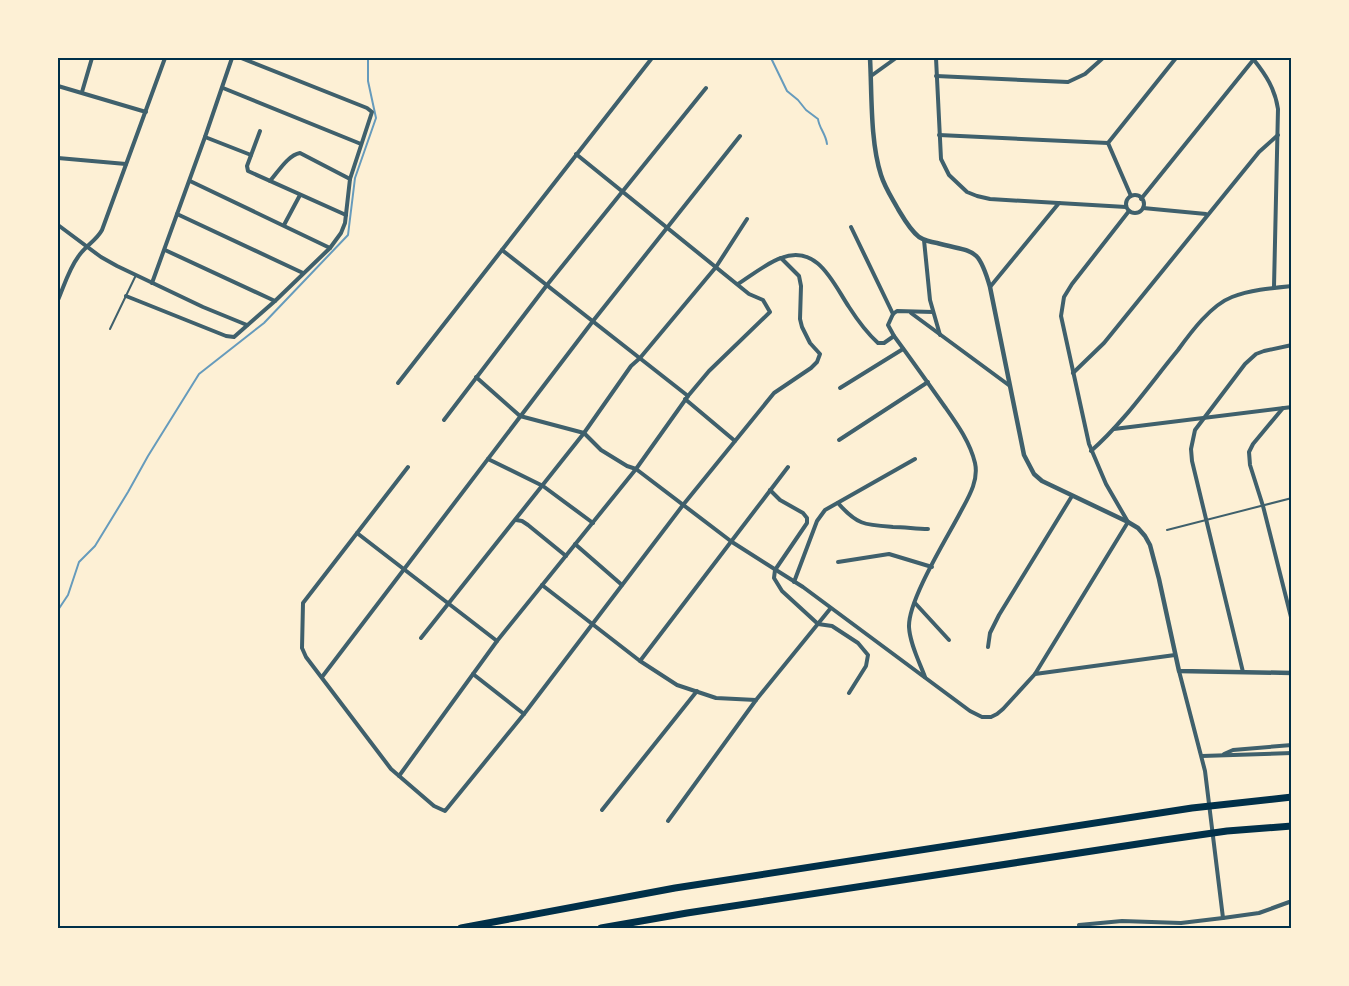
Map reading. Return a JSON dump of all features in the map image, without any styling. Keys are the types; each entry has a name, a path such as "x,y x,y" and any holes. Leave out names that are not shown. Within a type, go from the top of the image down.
{"highway":[{"path":"462,928 675,888 1192,808 1292,798"},
{"path":"601,928 687,913 1164,840 1227,831 1292,826"}],"street":[{"path":"82,92 92,58"},
{"path":"58,300 77,258 86,247 98,238 102,230 165,58"},
{"path":"152,283 206,137 232,58"},
{"path":"126,296 231,337 239,334 275,301 330,248 341,233 345,223 350,179 372,112 367,108 241,58"},
{"path":"398,383 652,58"},
{"path":"870,58 875,141 881,175 887,192 907,224 924,240 955,246 974,254 983,266 990,287 1012,387 1024,455 1028,465 1034,474 1042,480 1138,528 1150,545 1175,655 1202,756 1220,883 1223,918"},
{"path":"871,76 896,58"},
{"path":"936,58 941,159 949,176 967,192 990,199 1127,209 1136,213 1142,208 1144,203 1136,196 1131,196"},
{"path":"936,76 1068,82 1085,74 1103,58"},
{"path":"1108,143 1176,58"},
{"path":"1141,199 1255,58 1267,76 1277,99 1278,135 1274,287"},
{"path":"58,86 146,112"},
{"path":"222,88 361,144"},
{"path":"444,420 547,285 706,88"},
{"path":"260,130 247,166 248,171 346,215"},
{"path":"939,135 1108,143"},
{"path":"1073,373 1104,342 1206,214 1259,152 1278,135"},
{"path":"322,677 593,321 740,136"},
{"path":"206,137 251,155"},
{"path":"1108,143 1131,196"},
{"path":"270,181 290,158 300,153 350,179"},
{"path":"398,776 497,641 636,468 686,398 709,371 770,312 763,300 749,294 576,154"},
{"path":"58,158 126,164"},
{"path":"190,180 330,248"},
{"path":"284,225 300,195"},
{"path":"1128,522 1106,484 1085,433 1061,316 1064,297 1127,209 1126,201 1131,196"},
{"path":"990,287 1059,203"},
{"path":"1142,208 1206,214"},
{"path":"177,214 302,274"},
{"path":"422,638 584,434 631,366 640,358 716,267 747,220"},
{"path":"58,226 109,262 247,325"},
{"path":"851,227 892,314 888,325 903,349 960,427 976,465 975,482 970,495 932,567 915,603 909,624 910,638 925,677"},
{"path":"924,240 928,283 933,312 940,335"},
{"path":"165,250 275,301"},
{"path":"502,250 640,358 736,441"},
{"path":"738,284 781,258 798,256 814,260 827,273 858,321 878,343 884,344 894,336"},
{"path":"408,467 303,603 302,648 306,657 391,769 434,806 445,811 524,714 683,505 774,393 817,362 820,356 806,337 800,319 801,286 799,276 781,258"},
{"path":"1091,451 1114,429 1207,315 1230,297 1274,287 1292,286"},
{"path":"892,314 902,310 933,312"},
{"path":"910,312 1012,387"},
{"path":"1243,672 1192,461 1191,449 1195,430 1250,359 1264,351 1292,345"},
{"path":"840,388 903,349"},
{"path":"476,377 520,416 584,434 601,450 627,466 636,468 732,542 857,626 970,711 982,717 991,717 1003,709 1035,674 1128,522"},
{"path":"839,440 928,382"},
{"path":"1114,429 1292,407"},
{"path":"1282,408 1252,444 1249,452 1250,464 1263,506 1292,622"},
{"path":"488,459 543,486 592,523"},
{"path":"794,582 817,521 825,510 915,459"},
{"path":"640,661 788,467"},
{"path":"770,490 780,500 803,513 807,518 806,523 775,570 774,578 782,591 818,624 832,626 858,643 868,655 866,666 849,693"},
{"path":"988,647 990,633 996,620 1072,496"},
{"path":"838,503 853,519 868,525 912,529 928,528"},
{"path":"516,520 528,525 566,556"},
{"path":"357,533 497,641"},
{"path":"576,544 622,585"},
{"path":"838,562 889,554 932,567"},
{"path":"542,585 640,661 677,685 716,698 756,700"},
{"path":"915,603 950,640"},
{"path":"668,821 756,700 830,609"},
{"path":"1035,674 1175,655"},
{"path":"1179,671 1292,673"},
{"path":"473,674 524,714"},
{"path":"602,810 697,692"},
{"path":"1222,755 1233,750 1292,745"},
{"path":"1202,756 1292,753"},
{"path":"1080,928 1079,925 1122,921 1181,922 1223,918 1259,912 1292,901"}],"lane":[{"path":"110,329 136,275"},
{"path":"1167,530 1292,498"}],"waterway":[{"path":"58,610 68,595 79,562 95,546 199,374 264,323 348,235 355,178 376,118 368,81 368,58"},
{"path":"771,58 787,91 818,119 827,144"}]}
